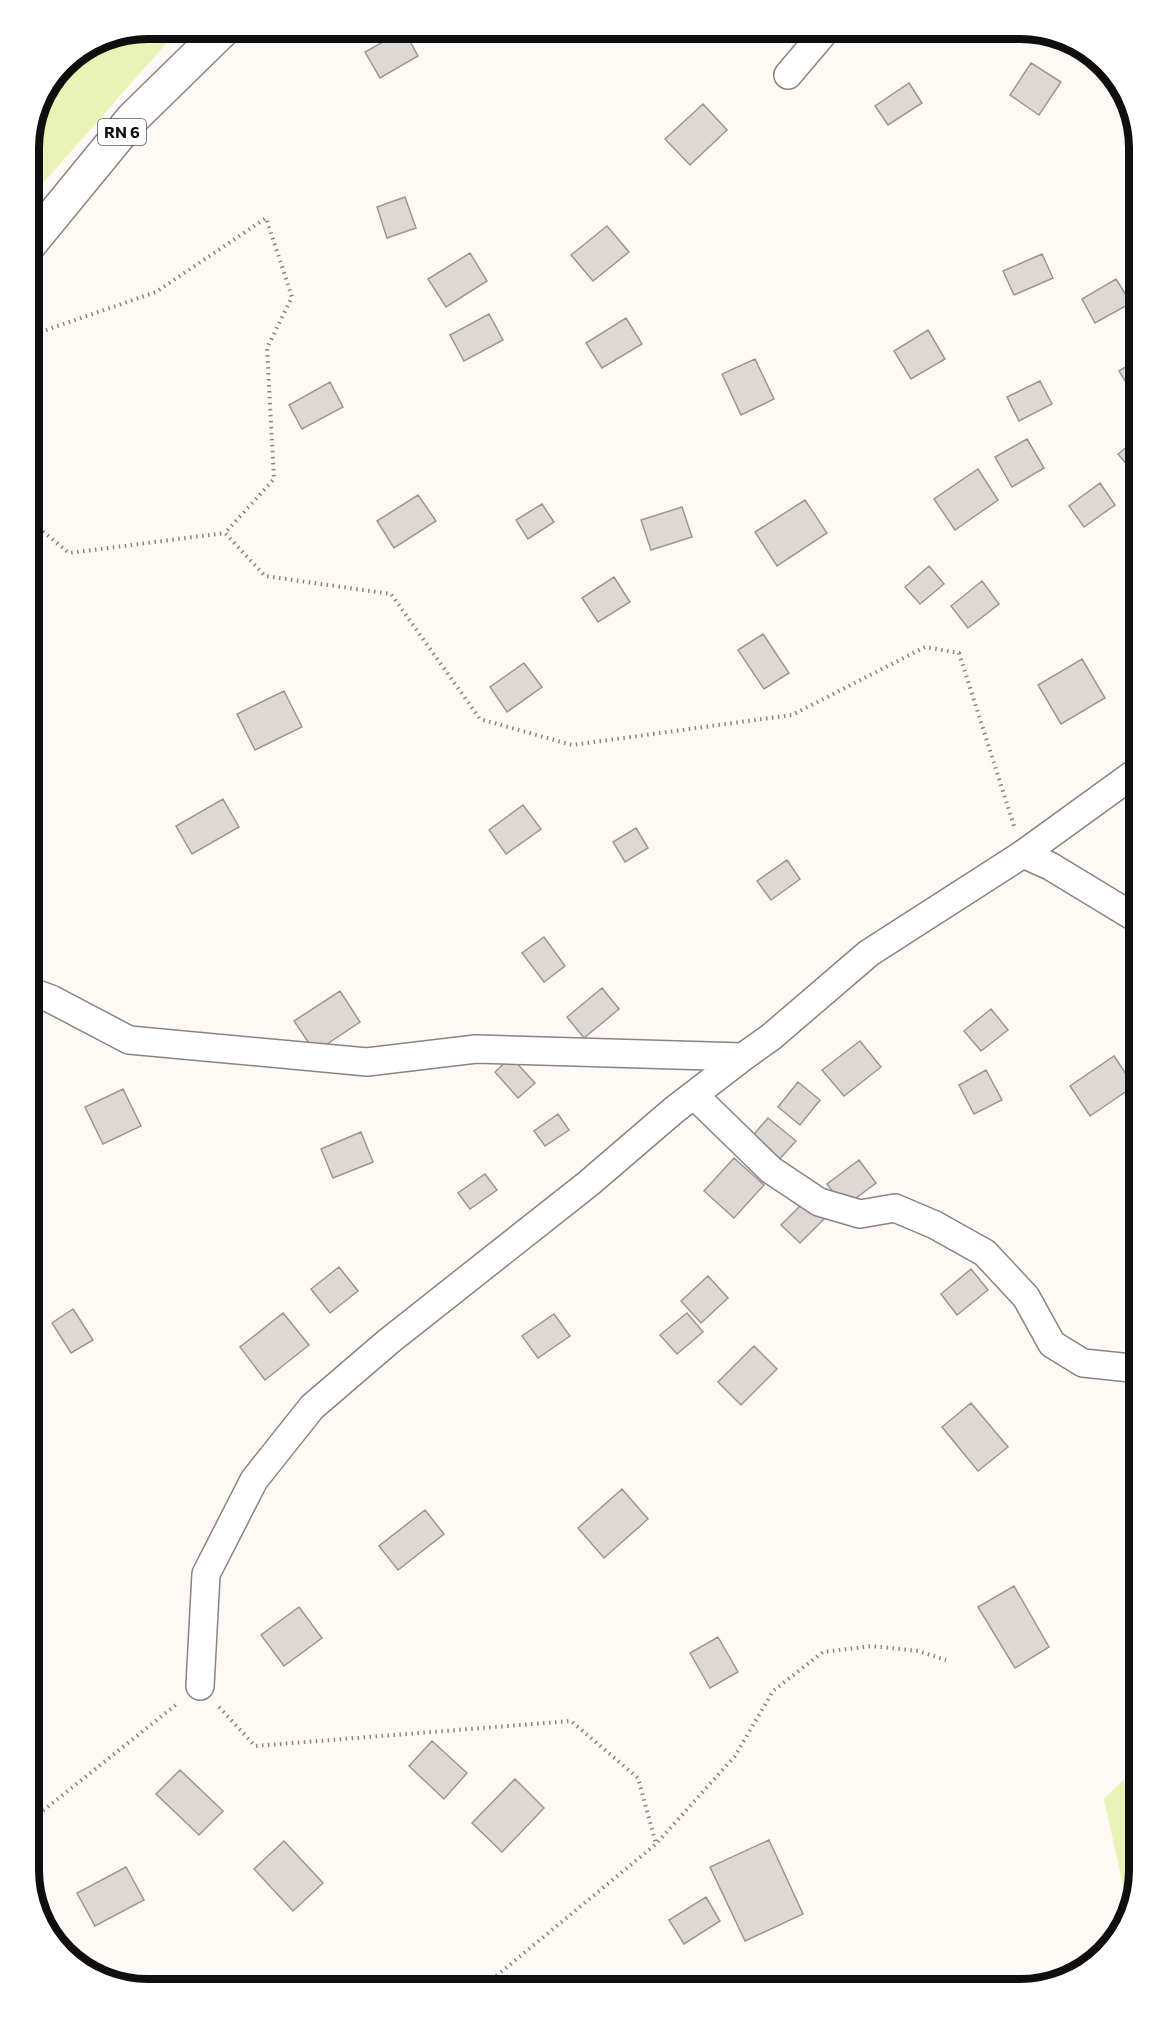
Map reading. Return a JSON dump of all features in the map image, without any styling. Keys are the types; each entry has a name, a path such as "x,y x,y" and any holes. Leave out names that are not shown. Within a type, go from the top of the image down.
{"main road":[{"name":"RN 6","path":"39,233 133,118 213,39"}],"street":[{"path":"788,75 818,39"},
{"path":"200,1686 206,1574 254,1480 312,1407 389,1341 589,1183 694,1095 771,1037 869,953 1023,854 1129,778"},
{"path":"1023,854 1050,866 1129,913"},
{"path":"39,995 129,1040 355,1061 367,1062 476,1049 743,1057"},
{"path":"694,1095 771,1170 819,1202 860,1214 895,1209 936,1225 985,1253 1026,1297 1052,1344 1083,1363 1129,1368"}],"path":[{"path":"39,333 156,292 266,218 292,297 267,348 274,479 225,533 69,553 39,528"},
{"path":"225,533 265,576 391,594 480,719 572,745 792,715 925,647 959,653 1023,854"},
{"path":"493,1979 656,1844 735,1756 773,1691 823,1652 872,1646 918,1651 946,1660"},
{"path":"39,1813 200,1686 255,1746 571,1720 639,1778 656,1844"}],"green space":[{"path":"141,39 170,39 39,188 39,141 43,120 47,106 66,76 87,57 106,47"},
{"path":"1129,1775 1129,1870 1125,1897 1104,1799"}],"building":[{"path":"388,39 409,39 418,56 380,78 365,52"},
{"path":"1031,63 1061,82 1039,115 1010,95"},
{"path":"909,83 922,103 888,125 875,106"},
{"path":"703,104 727,130 690,165 665,139"},
{"path":"405,197 416,228 387,238 377,207"},
{"path":"607,226 629,252 593,281 571,255"},
{"path":"470,253 487,281 446,307 428,279"},
{"path":"1042,254 1053,278 1014,295 1003,271"},
{"path":"1116,279 1129,300 1129,304 1095,323 1082,299"},
{"path":"489,314 503,340 464,361 450,335"},
{"path":"626,318 642,344 602,368 586,343"},
{"path":"928,330 945,359 911,379 894,351"},
{"path":"755,359 774,399 741,415 722,374"},
{"path":"1129,364 1129,387 1119,371"},
{"path":"1040,381 1052,404 1019,421 1007,397"},
{"path":"330,382 343,407 302,429 289,405"},
{"path":"1027,439 1044,468 1012,487 995,457"},
{"path":"1129,445 1129,467 1118,454"},
{"path":"978,469 998,500 955,530 934,499"},
{"path":"1100,483 1115,505 1084,527 1069,506"},
{"path":"418,495 436,521 394,548 377,521"},
{"path":"805,500 827,533 777,566 755,532"},
{"path":"542,504 554,522 528,539 516,520"},
{"path":"682,507 692,537 651,550 641,520"},
{"path":"929,566 944,584 920,604 905,587"},
{"path":"614,577 630,602 598,622 582,598"},
{"path":"982,581 999,604 968,628 951,606"},
{"path":"763,634 789,673 764,689 738,650"},
{"path":"1082,659 1105,698 1061,724 1038,685"},
{"path":"524,663 542,687 507,712 490,687"},
{"path":"284,691 302,727 255,750 237,714"},
{"path":"223,799 239,827 192,854 176,826"},
{"path":"523,805 541,829 506,854 489,830"},
{"path":"636,828 648,848 625,862 613,842"},
{"path":"787,860 800,879 771,900 757,881"},
{"path":"544,937 565,966 544,982 522,953"},
{"path":"602,988 619,1009 584,1038 567,1017"},
{"path":"340,991 360,1022 315,1052 294,1021"},
{"path":"991,1009 1008,1030 981,1051 964,1031"},
{"path":"860,1041 881,1067 844,1096 822,1070"},
{"path":"1114,1056 1129,1078 1129,1089 1090,1116 1070,1086"},
{"path":"511,1057 535,1083 518,1098 495,1072"},
{"path":"986,1070 1002,1100 974,1114 959,1085"},
{"path":"798,1082 820,1100 800,1125 778,1107"},
{"path":"123,1089 141,1126 103,1144 85,1107"},
{"path":"558,1114 569,1130 545,1146 534,1131"},
{"path":"768,1118 796,1141 775,1164 749,1140"},
{"path":"361,1132 373,1162 333,1178 321,1149"},
{"path":"734,1158 764,1185 734,1218 704,1191"},
{"path":"859,1160 876,1183 844,1207 827,1184"},
{"path":"485,1174 497,1190 470,1209 458,1193"},
{"path":"806,1200 825,1218 800,1243 781,1225"},
{"path":"339,1267 358,1291 330,1313 311,1289"},
{"path":"971,1269 988,1290 957,1315 941,1294"},
{"path":"708,1276 728,1298 701,1323 681,1301"},
{"path":"73,1309 93,1340 71,1353 52,1323"},
{"path":"283,1313 309,1345 265,1380 240,1347"},
{"path":"687,1313 703,1332 677,1354 660,1335"},
{"path":"554,1314 570,1336 538,1358 522,1336"},
{"path":"754,1346 777,1369 741,1405 718,1382"},
{"path":"971,1403 1008,1447 978,1471 942,1427"},
{"path":"622,1489 648,1519 604,1558 578,1528"},
{"path":"425,1510 444,1534 398,1570 379,1546"},
{"path":"1014,1586 1049,1647 1015,1668 978,1607"},
{"path":"299,1607 322,1638 284,1666 261,1635"},
{"path":"718,1637 738,1672 710,1688 690,1653"},
{"path":"432,1741 467,1773 444,1799 409,1766"},
{"path":"180,1770 223,1811 199,1835 156,1794"},
{"path":"515,1779 544,1808 502,1852 472,1823"},
{"path":"769,1840 803,1914 745,1941 710,1867"},
{"path":"284,1841 323,1883 293,1911 254,1869"},
{"path":"126,1867 144,1900 95,1926 77,1893"},
{"path":"706,1897 720,1921 684,1944 669,1920"}]}
